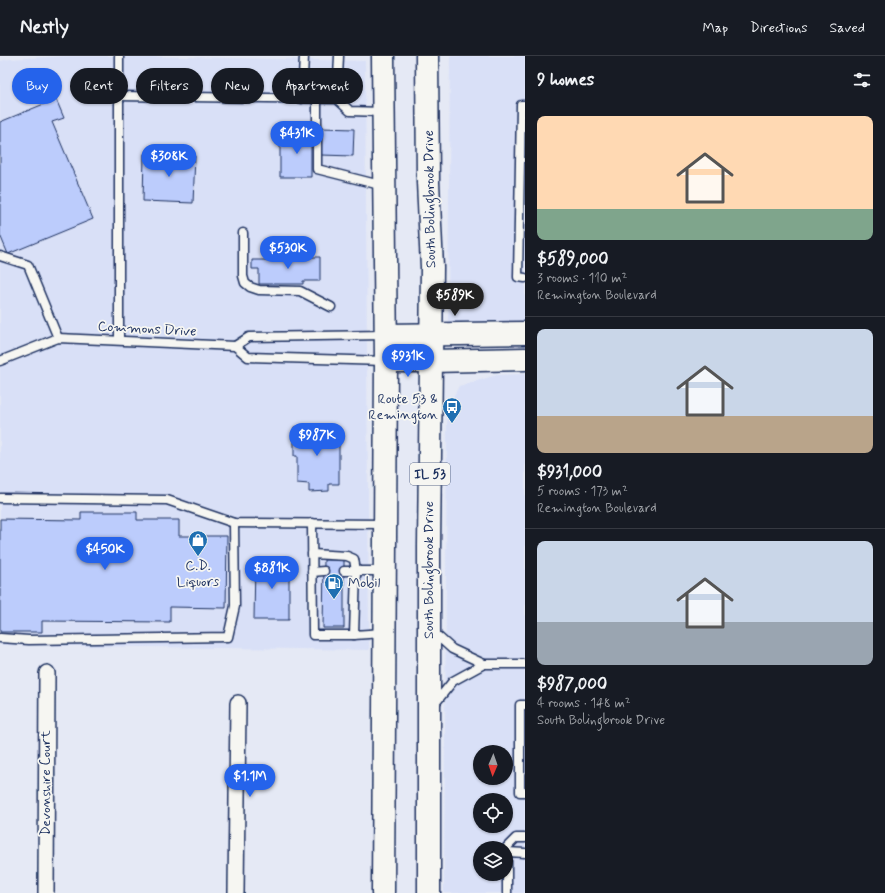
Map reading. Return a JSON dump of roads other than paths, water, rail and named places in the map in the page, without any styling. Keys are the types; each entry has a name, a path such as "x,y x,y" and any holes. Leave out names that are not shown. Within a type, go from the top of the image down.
{"main road":[{"path":"383,56 386,335 386,571 383,893"},
{"name":"South Bolingbrook Drive","path":"427,56 428,182 432,267 429,538 429,893"},
{"path":"386,335 525,332"},
{"path":"386,361 525,359"}],"street":[{"name":"Devonshire Court","path":"46,893 47,673"},
{"path":"236,893 238,703"}],"lane":[{"path":"119,56 119,68"},
{"path":"303,68 304,56"},
{"path":"338,56 338,68"},
{"path":"128,96 272,99"},
{"path":"119,104 119,340"},
{"path":"317,104 317,169 384,186"},
{"path":"342,104 350,111 383,112"},
{"path":"525,105 521,105 518,278 525,278"},
{"path":"243,233 243,276 245,283 250,287 259,290 300,291 331,307"},
{"path":"0,256 28,265 58,338 0,361"},
{"path":"386,335 249,337 235,346 248,357 386,361"},
{"name":"Commons Drive","path":"58,338 235,346"},
{"path":"0,498 168,500 234,522 386,524"},
{"path":"0,638 29,640 228,637 234,606 234,522"},
{"path":"312,523 312,635 385,633"},
{"path":"312,554 347,556 354,559 356,571 354,635"},
{"path":"312,572 324,571"},
{"path":"344,571 386,571"},
{"path":"429,629 452,649 484,664 525,664"},
{"path":"429,711 453,681 484,664"},
{"path":"525,705 520,705 520,792 525,792"},
{"path":"513,841 516,838 525,838"},
{"path":"513,852 525,852"},
{"path":"507,881 507,893"}],"place":[{"name":"Route 53 & Remington","path":"452,424"},
{"name":"C.D. Liquors","path":"198,557"},
{"name":"Mobil","path":"334,600"}]}
